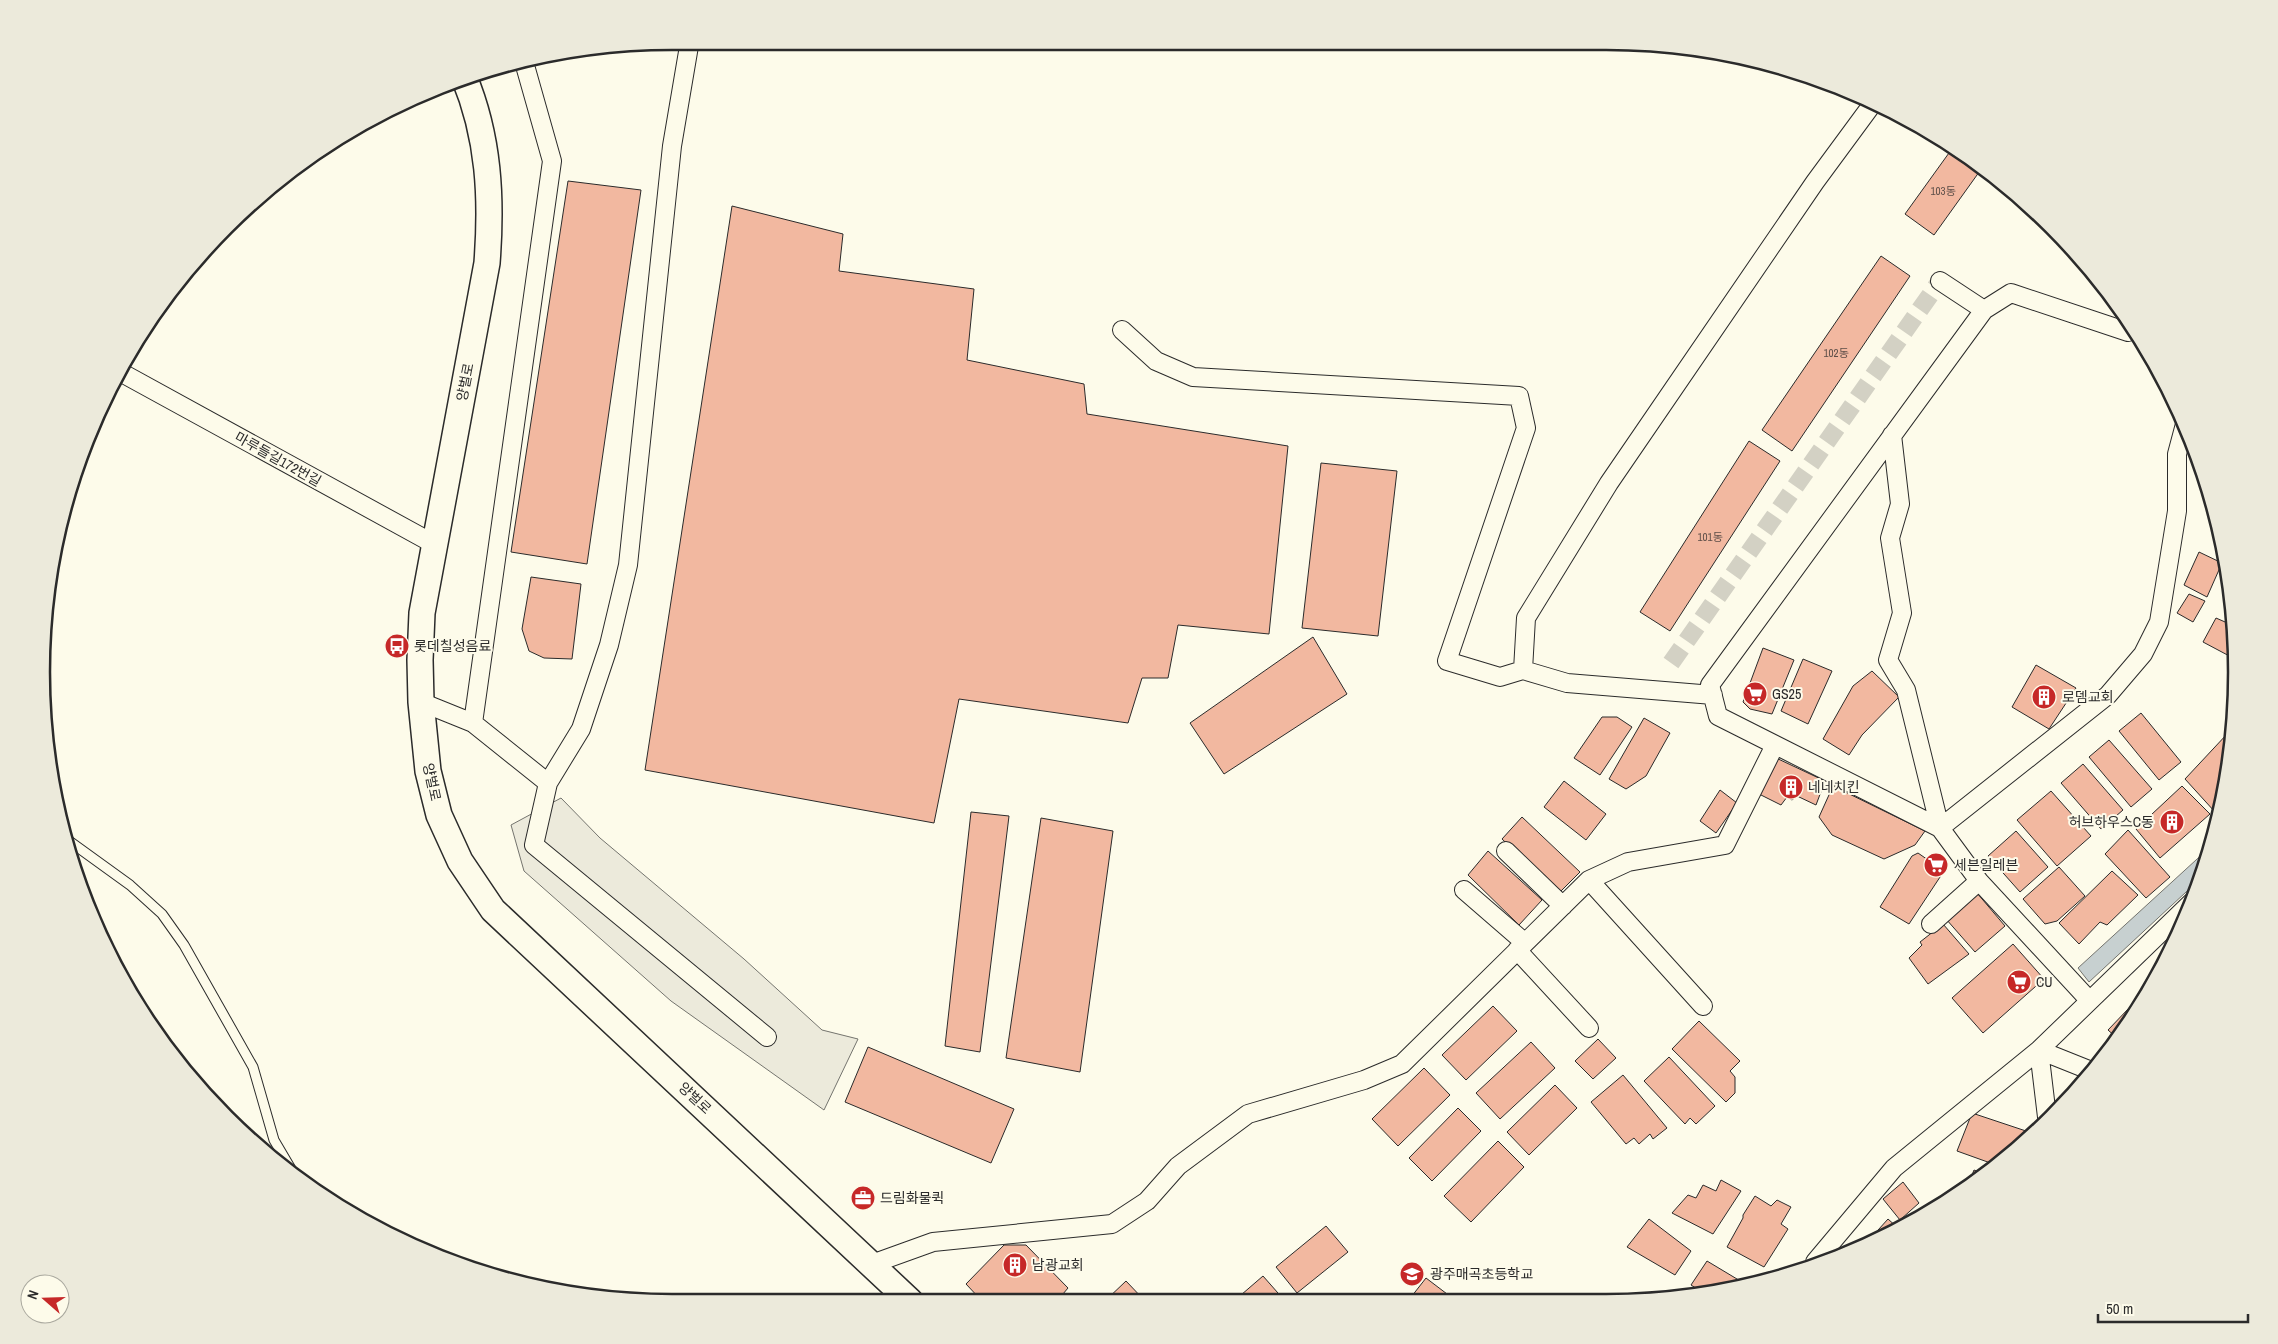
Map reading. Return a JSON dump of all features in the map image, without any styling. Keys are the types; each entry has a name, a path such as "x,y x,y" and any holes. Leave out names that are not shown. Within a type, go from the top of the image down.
{"street":[{"path":"688,50 672,146 628,565 609,645 581,729 548,783 534,845 767,1037"},
{"path":"473,723 552,161 526,68"},
{"name":"양벌로","path":"467,85 480,125 486,154 490,222 487,262 422,613 420,702 428,771 439,815 460,861 493,910 903,1294"},
{"path":"1523,670 1526,618 1603,491 1815,182 1869,109"},
{"path":"1940,281 1984,310"},
{"path":"1940,828 1718,716 1710,685 1984,310 2011,293 2126,331"},
{"path":"1122,330 1156,362 1193,377 1519,396 1526,428 1447,661 1500,677 1523,670 1567,683 1713,696"},
{"name":"마루들길172번길","path":"126,375 434,544"},
{"path":"1892,435 1900,504 1890,538 1902,613 1888,660 1906,690 1940,828 1979,881 2089,1000"},
{"path":"1940,828 2108,695 2143,654 2159,622 2177,511 2177,454 2182,436"},
{"path":"420,702 473,723 548,783"},
{"path":"872,1264 933,1242 1112,1224 1147,1201 1178,1166 1248,1114 1364,1080 1402,1064 1589,880 1628,862 1725,846 1775,744"},
{"path":"1506,851 1563,906"},
{"path":"1589,880 1703,1006"},
{"path":"1931,924 1979,881"},
{"path":"1464,890 1521,946 1589,1028"},
{"path":"1820,1256 1894,1168 2039,1050 2179,914"},
{"path":"2039,1050 2085,1068"},
{"path":"2039,1050 2046,1112"}],"lane":[{"path":"75,845 130,885 162,914 184,944 253,1067 274,1140 285,1158"}],"shaded area":[{"path":"561,798 600,838 744,959 822,1030 858,1039 824,1110 671,1001 524,871 511,825"},
{"path":"2200,857 2188,890 2089,982 2078,968"}],"building":[{"path":"1949,153 1978,174 1934,235 1905,214"},
{"path":"568,181 641,190 587,564 511,552"},
{"path":"732,206 843,234 839,271 974,289 967,360 1084,384 1087,414 1288,446 1269,634 1178,625 1168,678 1142,678 1128,723 959,699 934,823 645,770"},
{"path":"1881,256 1910,276 1792,451 1762,430"},
{"path":"1749,441 1780,461 1670,631 1640,612"},
{"path":"1321,463 1397,471 1378,636 1302,628"},
{"path":"2199,552 2218,561 2219,569 2207,597 2184,585"},
{"path":"531,577 581,584 572,659 544,658 529,651 522,629"},
{"path":"2189,594 2205,601 2193,622 2177,613"},
{"path":"2216,618 2226,622 2228,655 2203,642"},
{"path":"1313,637 1347,694 1224,774 1190,723"},
{"path":"1763,648 1794,660 1772,714 1750,709 1743,702"},
{"path":"1803,659 1832,671 1808,724 1781,711"},
{"name":"로뎀교회","path":"2036,665 2076,688 2049,729 2012,707"},
{"path":"1872,671 1899,697 1862,735 1849,755 1823,739 1853,686"},
{"path":"2141,713 2181,762 2159,780 2119,731"},
{"path":"1602,717 1617,717 1632,727 1600,775 1574,758"},
{"path":"1644,718 1670,733 1646,776 1626,789 1609,779"},
{"path":"2225,737 2212,809 2185,779"},
{"path":"2109,740 2152,789 2131,807 2089,757"},
{"name":"네네치킨","path":"1774,757 1825,781 1816,805 1797,796 1792,800 1787,797 1781,805 1757,793"},
{"path":"2083,764 2123,810 2101,829 2061,783"},
{"path":"1564,781 1606,814 1586,840 1544,807"},
{"path":"1833,786 1925,831 1915,845 1884,859 1832,835 1819,817"},
{"name":"허브하우스C동","path":"2182,786 2210,814 2160,858 2136,829"},
{"path":"1720,790 1737,803 1716,833 1700,821"},
{"path":"2051,791 2091,836 2057,866 2017,820"},
{"path":"971,812 1009,816 980,1052 945,1046"},
{"path":"1522,817 1580,872 1559,893 1502,839"},
{"path":"1041,818 1113,831 1080,1072 1006,1058"},
{"path":"2128,830 2170,877 2146,898 2105,854"},
{"path":"2016,831 2048,867 2020,892 1988,856"},
{"path":"1488,851 1542,900 1519,925 1468,875"},
{"path":"1918,853 1944,871 1909,924 1880,907 1912,856"},
{"path":"2059,867 2085,896 2057,921 2045,924 2023,899"},
{"path":"2112,871 2138,895 2107,925 2100,922 2079,944 2059,923"},
{"path":"1977,893 2005,926 1975,952 1946,919"},
{"path":"1943,924 1969,954 1928,984 1909,958 1922,945 1920,942"},
{"path":"2013,944 2044,979 1983,1033 1952,998"},
{"path":"1493,1006 1517,1031 1466,1080 1442,1055"},
{"path":"2129,1008 2112,1033 2108,1030"},
{"path":"1699,1021 1740,1061 1730,1071 1735,1077 1735,1093 1726,1102 1672,1049"},
{"path":"1598,1039 1616,1058 1593,1079 1575,1061"},
{"path":"1531,1042 1555,1068 1500,1119 1476,1093"},
{"path":"868,1047 1014,1109 991,1163 845,1102"},
{"path":"1669,1057 1715,1106 1696,1124 1690,1118 1685,1124 1644,1081"},
{"path":"1424,1068 1450,1095 1398,1146 1372,1119"},
{"path":"1623,1075 1667,1128 1653,1139 1650,1134 1639,1144 1634,1138 1626,1144 1591,1102"},
{"path":"1555,1085 1577,1108 1529,1155 1507,1132"},
{"path":"1458,1108 1481,1131 1432,1181 1409,1158"},
{"path":"1972,1113 2026,1131 1988,1162 1957,1151"},
{"path":"1498,1141 1524,1167 1471,1222 1444,1196"},
{"path":"1721,1180 1741,1191 1713,1234 1672,1213 1688,1195 1696,1198 1703,1185 1716,1191"},
{"path":"1903,1182 1919,1203 1900,1220 1883,1199"},
{"path":"1755,1196 1771,1206 1777,1200 1791,1207 1781,1224 1788,1229 1764,1267 1727,1247"},
{"path":"1649,1219 1691,1251 1675,1275 1627,1247"},
{"path":"1888,1219 1893,1224 1881,1230 1876,1232"},
{"path":"1326,1226 1348,1252 1297,1293 1276,1267"},
{"name":"남광교회","path":"1004,1245 1026,1245 1068,1288 1063,1294 975,1294 966,1284"},
{"path":"1707,1261 1738,1280 1695,1288 1691,1285"},
{"path":"1263,1276 1279,1294 1242,1294"},
{"path":"1426,1278 1447,1294 1413,1294"},
{"path":"1126,1281 1138,1294 1112,1294"}],"tunnel":[{"path":"1671,663 1940,281"}],"place":[{"name":"롯데칠성음료","path":"397,646"},
{"name":"GS25","path":"1755,694"},
{"name":"로뎀교회","path":"2044,697"},
{"name":"네네치킨","path":"1791,787"},
{"name":"허브하우스C동","path":"2172,822"},
{"name":"세븐일레븐","path":"1936,865"},
{"name":"CU","path":"2019,982"},
{"name":"드림화물퀵","path":"863,1198"},
{"name":"남광교회","path":"1015,1265"},
{"name":"광주매곡초등학교","path":"1412,1274"}]}
